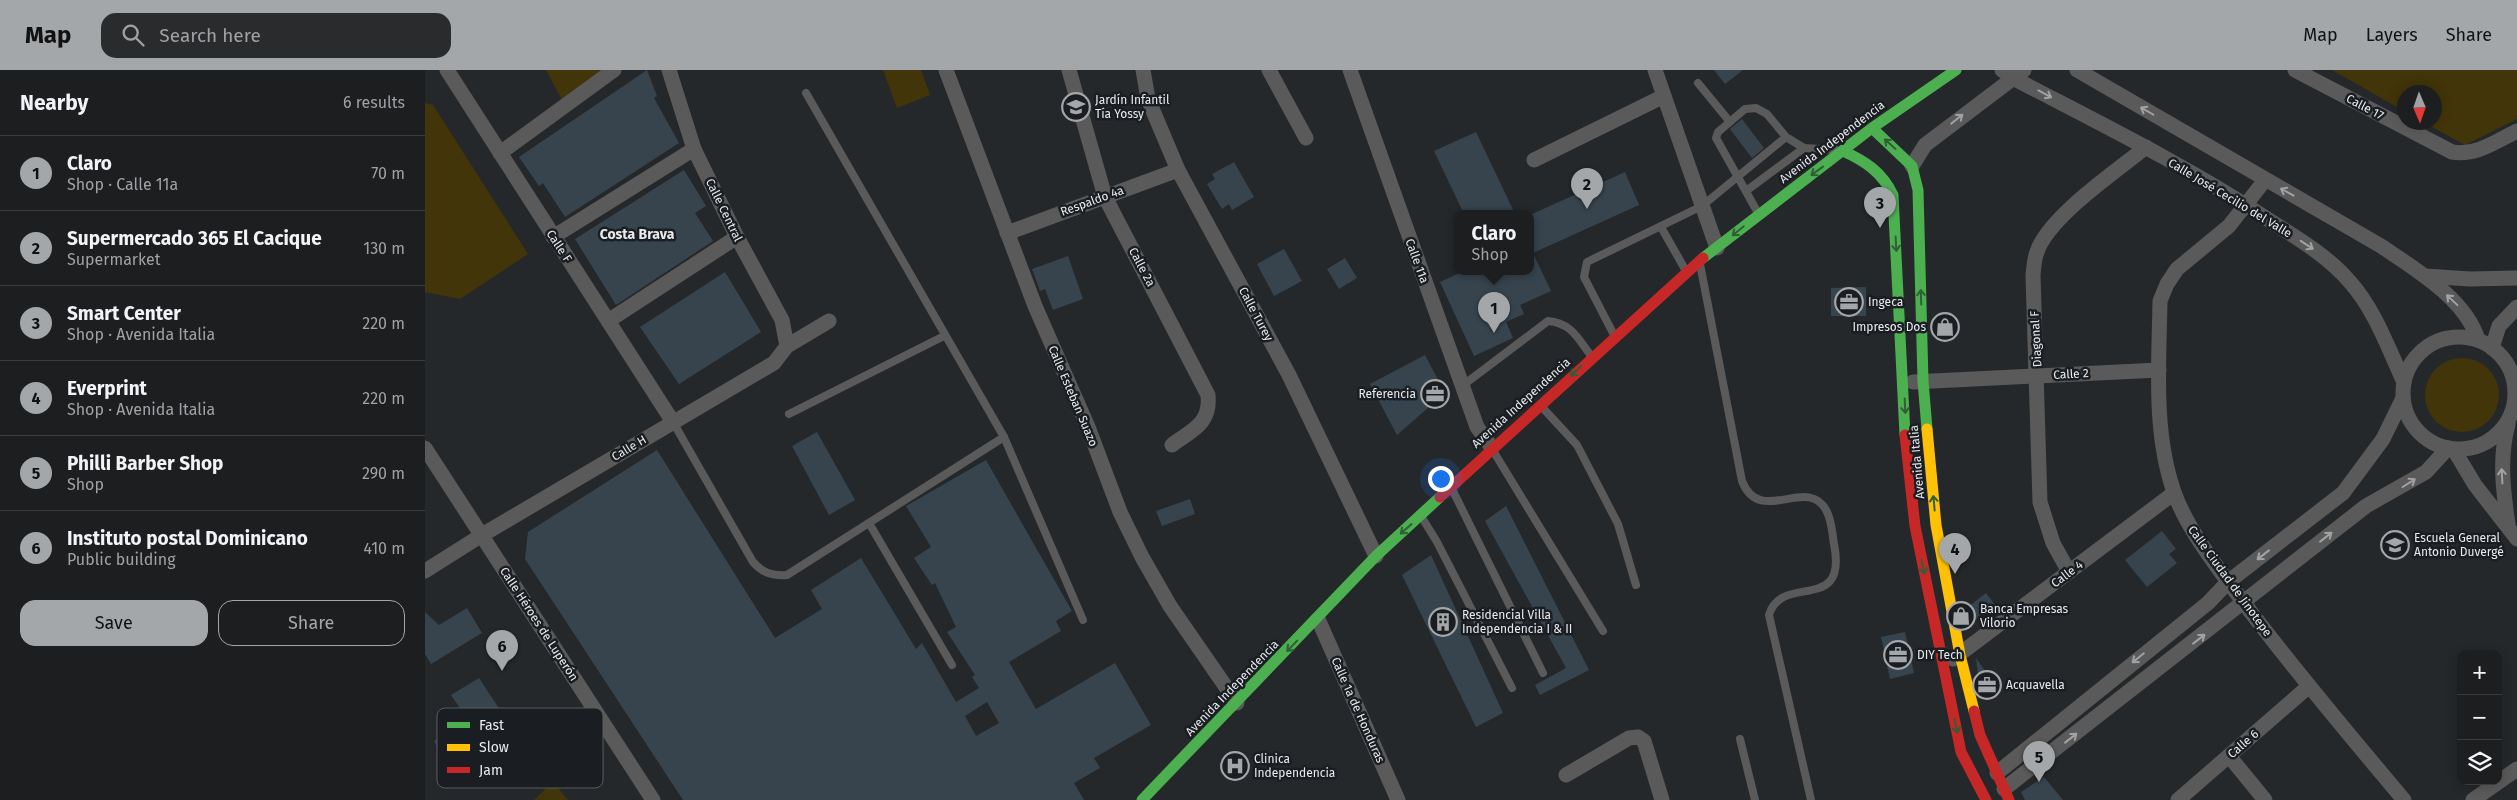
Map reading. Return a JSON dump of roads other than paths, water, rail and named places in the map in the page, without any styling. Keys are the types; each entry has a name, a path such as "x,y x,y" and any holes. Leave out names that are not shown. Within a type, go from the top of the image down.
{"street":[{"name":"Calle F","path":"447,70 673,422"},
{"path":"500,153 614,70"},
{"name":"Calle Central","path":"669,70 694,149 737,237 782,320 787,346"},
{"name":"Calle Esteban Suazo","path":"946,70 1035,306 1088,427 1120,512 1170,606 1237,703"},
{"name":"Calle 2a","path":"1069,70 1105,197 1208,395 1209,406 1202,422 1172,444"},
{"name":"Calle Turey","path":"1143,70 1148,99 1178,170 1289,375 1376,556"},
{"path":"1269,70 1306,138"},
{"name":"Calle 11a","path":"1349,70 1477,427 1492,448"},
{"path":"1655,70 1717,248"},
{"name":"Avenida Independencia","path":"1143,800 1376,556 1592,357 1616,338 1700,261 1759,214 1873,128 1955,70"},
{"path":"2077,70 2381,246 2425,276 2457,306 2474,326 2478,340"},
{"name":"Calle 17","path":"2295,70 2451,152 2465,154 2477,151 2517,131"},
{"path":"1873,128 1912,166 1925,145 2013,73"},
{"name":"Calle José Cecilio del Valle","path":"2013,73 2245,204 2316,251 2350,282 2372,312 2404,382"},
{"path":"1534,160 1664,96"},
{"name":"Diagonal F","path":"2069,572 2053,543 2040,502 2033,275 2037,251 2049,230 2068,211 2146,148"},
{"path":"553,237 694,149"},
{"name":"Avenida Italia","path":"1843,151 1864,160 1880,172 1888,183 1893,195 1904,383 1906,455 1915,526 1961,752 1980,798"},
{"name":"Avenida Italia","path":"1912,166 1918,190 1923,381 1936,525 1960,655 1980,734 2007,795"},
{"name":"Respaldo 4a","path":"1007,233 1178,170"},
{"name":"Calle Ciudad de Jinotepe","path":"2265,180 2229,226 2183,263 2167,284 2161,301 2160,425 2167,467 2174,493 2186,519 2228,582 2308,686 2404,800"},
{"path":"608,322 737,237"},
{"path":"2425,276 2470,280 2517,278"},
{"path":"2492,348 2499,326 2517,308"},
{"name":"Calle H","path":"425,571 482,535 774,363 787,346 829,321"},
{"path":"2507,524 2502,445 2514,404 2516,386 2507,366 2492,348 2478,340 2454,338 2431,344 2419,354 2409,367 2404,382 2403,398 2414,428 2426,439 2451,449 2473,447 2489,441 2500,432 2509,419"},
{"path":"2388,346 2394,393 2388,428"},
{"name":"Calle 2","path":"1904,383 2159,370"},
{"path":"1980,798 1997,773 2208,603 2228,582 2343,493 2383,439 2403,398"},
{"name":"Calle Héroes de Luperón","path":"425,448 594,708"},
{"path":"2451,449 2475,485 2517,539"},
{"path":"1980,798 2007,795 2224,619 2243,601 2366,506 2426,472 2451,449"},
{"name":"Calle 4","path":"1944,666 2174,493"},
{"name":"Calle 1a de Honduras","path":"1317,619 1398,800"},
{"name":"Calle 6","path":"2178,800 2308,686"},
{"name":"Calle Héroes de Luperón","path":"603,723 653,800"},
{"path":"1566,776 1629,738 1638,737 1644,741 1662,800"},
{"path":"2229,756 2265,800"},
{"path":"2473,800 2517,769"}],"lane":[{"path":"1699,83 1730,122"},
{"path":"806,93 944,336 1004,437 1083,620"},
{"path":"1759,214 1717,138 1718,132 1745,109 1756,108 1767,114 1786,137 1804,148 1843,151"},
{"path":"1616,338 1584,277 1587,262 1702,206 1786,137"},
{"path":"1746,191 1804,148"},
{"path":"1661,227 1687,273"},
{"path":"1700,261 1746,492 1753,498 1765,502 1809,497 1819,502 1826,510 1838,562 1836,573 1831,581 1823,587 1777,600 1771,606 1769,615 1811,800"},
{"path":"1462,386 1548,321 1569,327 1592,357"},
{"path":"789,414 944,336"},
{"path":"1540,405 1577,445 1618,524 1636,585"},
{"path":"673,422 760,570 774,576 787,575 1004,437"},
{"path":"1492,448 1603,631"},
{"path":"1450,486 1543,673"},
{"path":"1421,516 1437,542 1512,688"},
{"path":"869,523 952,666"},
{"path":"1740,739 1755,800"}],"place":[{"name":"Jardín Infantil Tía Yossy","path":"1076,107"},
{"name":"Supermercado 365 El Cacique","path":"1587,209"},
{"name":"Smart Center","path":"1880,228"},
{"name":"Ingeca","path":"1849,302"},
{"name":"Impresos Dos","path":"1945,327"},
{"name":"Claro","path":"1494,333"},
{"name":"Referencia","path":"1435,394"},
{"name":"Escuela General Antonio Duvergé","path":"2395,545"},
{"name":"Everprint","path":"1955,574"},
{"name":"Banca Empresas Vilorio","path":"1961,616"},
{"name":"Residencial Villa Independencia I & II","path":"1443,622"},
{"name":"DIY Tech","path":"1898,655"},
{"name":"Instituto postal Dominicano","path":"502,671"},
{"name":"Acquavella","path":"1987,685"},
{"name":"Clinica Independencia","path":"1235,766"},
{"name":"Philli Barber Shop","path":"2039,782"}],"district":[{"name":"Costa Brava","path":"637,234"}]}
